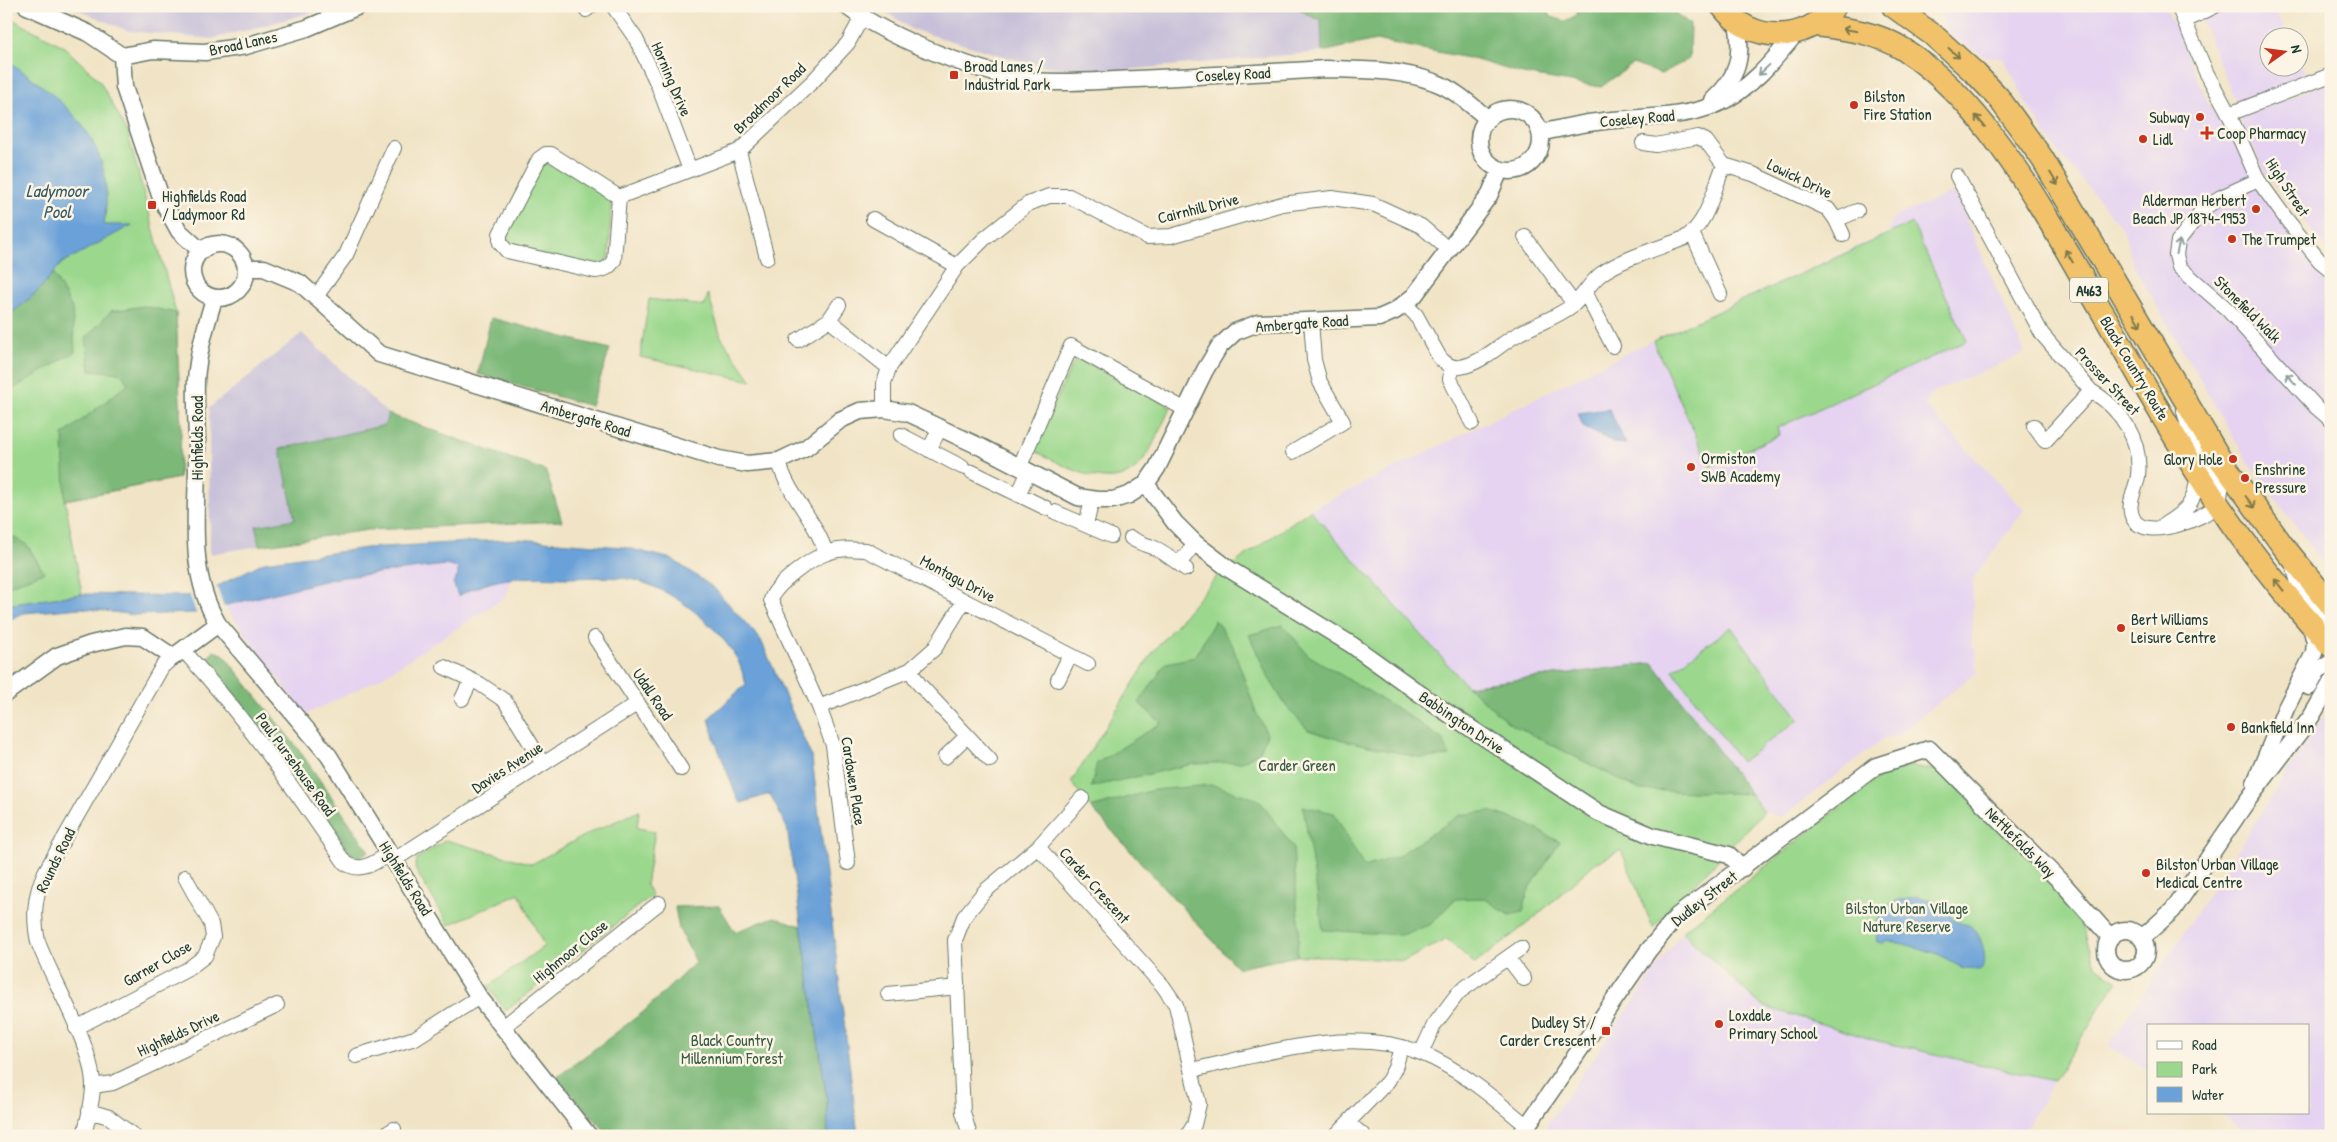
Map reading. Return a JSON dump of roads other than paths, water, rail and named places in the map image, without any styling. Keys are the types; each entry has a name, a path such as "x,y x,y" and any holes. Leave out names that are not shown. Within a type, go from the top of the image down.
{"highway":[{"path":"1805,29 1835,6"},
{"name":"Black Country Route","path":"1893,6 1912,14 1998,97 2042,158 2179,391 2201,438 2290,556 2331,605"},
{"name":"A463","path":"1725,10 1763,34 1776,35 1805,29"},
{"name":"Black Country Route","path":"1805,29 1854,30 1886,39 1918,60 1965,102 1985,126 2018,173 2198,473 2218,503 2320,624 2331,646"}],"street":[{"path":"26,6 88,33 122,56 124,87 161,198 179,231 200,251"},
{"name":"Broad Lanes","path":"122,56 152,50 205,52 246,46 307,28 359,6"},
{"name":"Horning Drive","path":"612,6 636,39 658,85 690,170"},
{"path":"846,6 862,17"},
{"name":"High Street","path":"2178,6 2206,72 2229,114 2258,180 2319,260 2331,270"},
{"path":"2185,22 2215,6"},
{"name":"Coseley Road","path":"1704,108 1724,90 1734,74 1740,40 1725,10"},
{"name":"Broadmoor Road","path":"619,197 739,151 835,58 848,43 862,17"},
{"name":"Coseley Road","path":"862,17 909,40 968,64 1014,78 1068,82 1326,69 1391,73 1415,76 1435,82 1464,98 1488,119"},
{"name":"Coseley Road","path":"1540,133 1597,122 1684,114 1716,105 1749,83 1767,68 1805,29"},
{"path":"2229,114 2331,75"},
{"path":"1514,110 1528,115 1533,120 1540,133 1540,146 1531,163 1523,168 1512,171 1500,170 1489,162 1483,155 1480,144 1480,135 1488,119 1496,113 1514,110"},
{"path":"1406,305 1416,315 1440,358 1452,367 1467,365 1494,351 1513,337 1574,304 1600,275 1613,267 1692,233 1705,215 1724,165 1706,140 1698,137 1656,145 1643,143"},
{"path":"316,298 346,255 394,148"},
{"path":"739,151 767,258"},
{"path":"546,154 551,154 619,197 614,260 604,270 595,271 507,251 500,243 500,234 538,159 546,154"},
{"name":"Lowick Drive","path":"1724,165 1753,174 1828,209 1836,220 1857,211"},
{"name":"Ambergate Road","path":"246,268 264,268 300,283 379,354 719,459 747,464 780,461 806,448 840,420 860,411 884,409 908,413 1078,497 1092,500 1113,500 1129,495 1146,484 1157,468 1210,362 1219,347 1235,332 1258,323 1379,318 1406,305 1489,196 1500,170"},
{"name":"Prosser Street","path":"1957,176 2042,334 2091,391 2108,402 2123,420 2137,449 2138,476 2130,502 2132,515 2139,525 2153,528 2160,527"},
{"name":"Stonefield Walk","path":"2258,180 2221,197 2204,208 2193,220 2178,241 2176,255 2179,267 2228,310 2329,414"},
{"name":"Cairnhill Drive","path":"884,409 884,383 889,368 957,266 984,239 1028,204 1049,196 1069,196 1147,237 1171,236 1282,204 1332,198 1373,204 1421,226 1449,250"},
{"path":"873,219 957,266"},
{"path":"1836,220 1843,235"},
{"path":"1692,233 1720,294"},
{"path":"1524,237 1574,304"},
{"path":"214,245 229,246 242,257 246,268 246,278 241,288 234,294 224,298 214,298 200,292 194,283 192,266 200,251 214,245"},
{"path":"1584,292 1613,346"},
{"name":"Highfields Road","path":"214,298 204,332 196,380 195,544 199,578 214,618 329,756 479,996 590,1136"},
{"path":"798,340 828,320 839,304"},
{"path":"828,320 889,368"},
{"path":"1293,452 1343,422 1320,382 1314,360 1311,321"},
{"path":"1018,495 1024,469 1072,346 1186,410"},
{"path":"1452,367 1450,379 1472,423"},
{"path":"2034,426 2045,441 2091,391"},
{"path":"929,450 940,428"},
{"path":"901,435 1018,495 1111,536"},
{"path":"2160,527 2189,507 2198,473 2195,447 2201,438"},
{"path":"2160,527 2180,525 2210,512 2218,503 2222,482 2201,438"},
{"path":"780,461 785,479 817,528 826,553"},
{"name":"Babbington Drive","path":"1146,484 1175,523 1195,543 1229,569 1352,645 1437,706 1599,813 1653,836 1729,855 1743,868"},
{"path":"1086,525 1092,500"},
{"path":"1131,538 1141,545 1158,550 1183,567 1195,543"},
{"name":"Montagu Drive","path":"796,573 813,559 826,553 852,549 877,554 1088,664"},
{"path":"2247,801 2286,708 2314,653 2320,624 2299,586 2290,556"},
{"name":"Cardowen Place","path":"796,573 777,588 772,594 772,600 833,745 848,863"},
{"path":"818,708 910,670 927,657 938,644 964,601"},
{"name":"Rounds Road","path":"84,1136 93,1086 86,1054 38,942 34,914 37,893 45,872 162,667 214,618"},
{"path":"6,693 57,656 91,644 126,636 143,637 178,653"},
{"name":"Udall Road","path":"595,638 681,769"},
{"name":"Paul Pursehouse Road","path":"178,653 222,692 288,780 345,863 357,868 365,868 392,857"},
{"path":"1058,680 1070,655"},
{"path":"2247,801 2318,670 2331,663"},
{"path":"444,667 493,692 505,701 543,764"},
{"path":"910,670 919,684 990,760"},
{"path":"462,699 471,680"},
{"path":"2142,938 2173,910 2247,801 2311,717 2331,683"},
{"name":"Davies Avenue","path":"392,857 638,703"},
{"path":"945,757 967,736"},
{"name":"Dudley Street","path":"1524,1131 1667,926 1677,916 1876,766 1929,749"},
{"name":"Nettlefolds Way","path":"1929,749 2065,886 2110,937"},
{"path":"1038,847 1082,798"},
{"name":"Carder Crescent","path":"970,1136 964,1112 955,940 964,917 985,891 1038,847 1163,986 1176,1005 1199,1104 1194,1125 1187,1136"},
{"name":"Garner Close","path":"76,1028 188,969 205,956 213,937 211,924 186,877"},
{"name":"Highmoor Close","path":"503,1027 658,903"},
{"path":"2118,932 2132,932 2142,938 2146,949 2138,966 2126,970 2112,965 2106,951 2110,937 2118,932"},
{"path":"1421,1053 1434,1025 1459,992 1522,948"},
{"path":"1508,958 1524,979"},
{"path":"888,994 958,987"},
{"path":"356,1056 415,1038 479,996"},
{"name":"Highfields Drive","path":"93,1086 113,1083 277,1005"},
{"path":"1192,1070 1322,1042 1362,1040 1421,1053 1475,1083 1524,1131"},
{"path":"1335,1136 1388,1081 1395,1068 1400,1048"},
{"path":"89,1112 109,1118 134,1136"},
{"path":"1348,1123 1364,1136"}],"water":[{"name":"Ladymoor Pool","path":"10,62 52,94 85,129 96,149 103,171 106,196 104,225 132,225 62,263 37,292 6,318 6,63"},
{"path":"1609,409 1626,444 1615,443 1583,427 1578,413"},
{"path":"518,539 623,547 672,559 714,588 761,640 812,758 858,1136 828,1136 827,1101 787,828 770,794 741,803 738,800 714,738 709,718 746,684 741,668 728,646 705,620 675,598 644,583 629,579 605,577 510,579 485,584 458,596 453,582 458,576 458,568 445,565 336,578 195,613 135,615 81,608 24,613 6,621 6,605 82,594 186,596 216,587 264,562 366,548"},
{"path":"1918,897 1929,899 1947,908 1953,920 1968,925 1977,932 1984,951 1983,969 1964,969 1938,954 1919,948 1886,940 1883,944 1877,943 1877,922 1884,908 1898,900"}],"place":[{"name":"Broad Lanes / Industrial Park","path":"954,75"},
{"name":"Bilston Fire Station","path":"1854,105"},
{"name":"Subway","path":"2200,117"},
{"name":"Coop Pharmacy","path":"2207,133"},
{"name":"Lidl","path":"2143,139"},
{"name":"Highfields Road / Ladymoor Rd","path":"152,205"},
{"name":"Alderman Herbert Beach JP 1874-1953","path":"2256,209"},
{"name":"The Trumpet","path":"2232,239"},
{"name":"Glory Hole","path":"2233,459"},
{"name":"Ormiston SWB Academy","path":"1691,467"},
{"name":"Enshrine Pressure","path":"2245,478"},
{"name":"Bert Williams Leisure Centre","path":"2121,628"},
{"name":"Bankfield Inn","path":"2231,727"},
{"name":"Bilston Urban Village Medical Centre","path":"2146,873"},
{"name":"Loxdale Primary School","path":"1719,1024"},
{"name":"Dudley St / Carder Crescent","path":"1606,1031"}],"park label":[{"name":"Carder Green","path":"1297,765"},
{"name":"Bilston Urban Village Nature Reserve","path":"1907,917"},
{"name":"Black Country Millennium Forest","path":"732,1049"}]}
